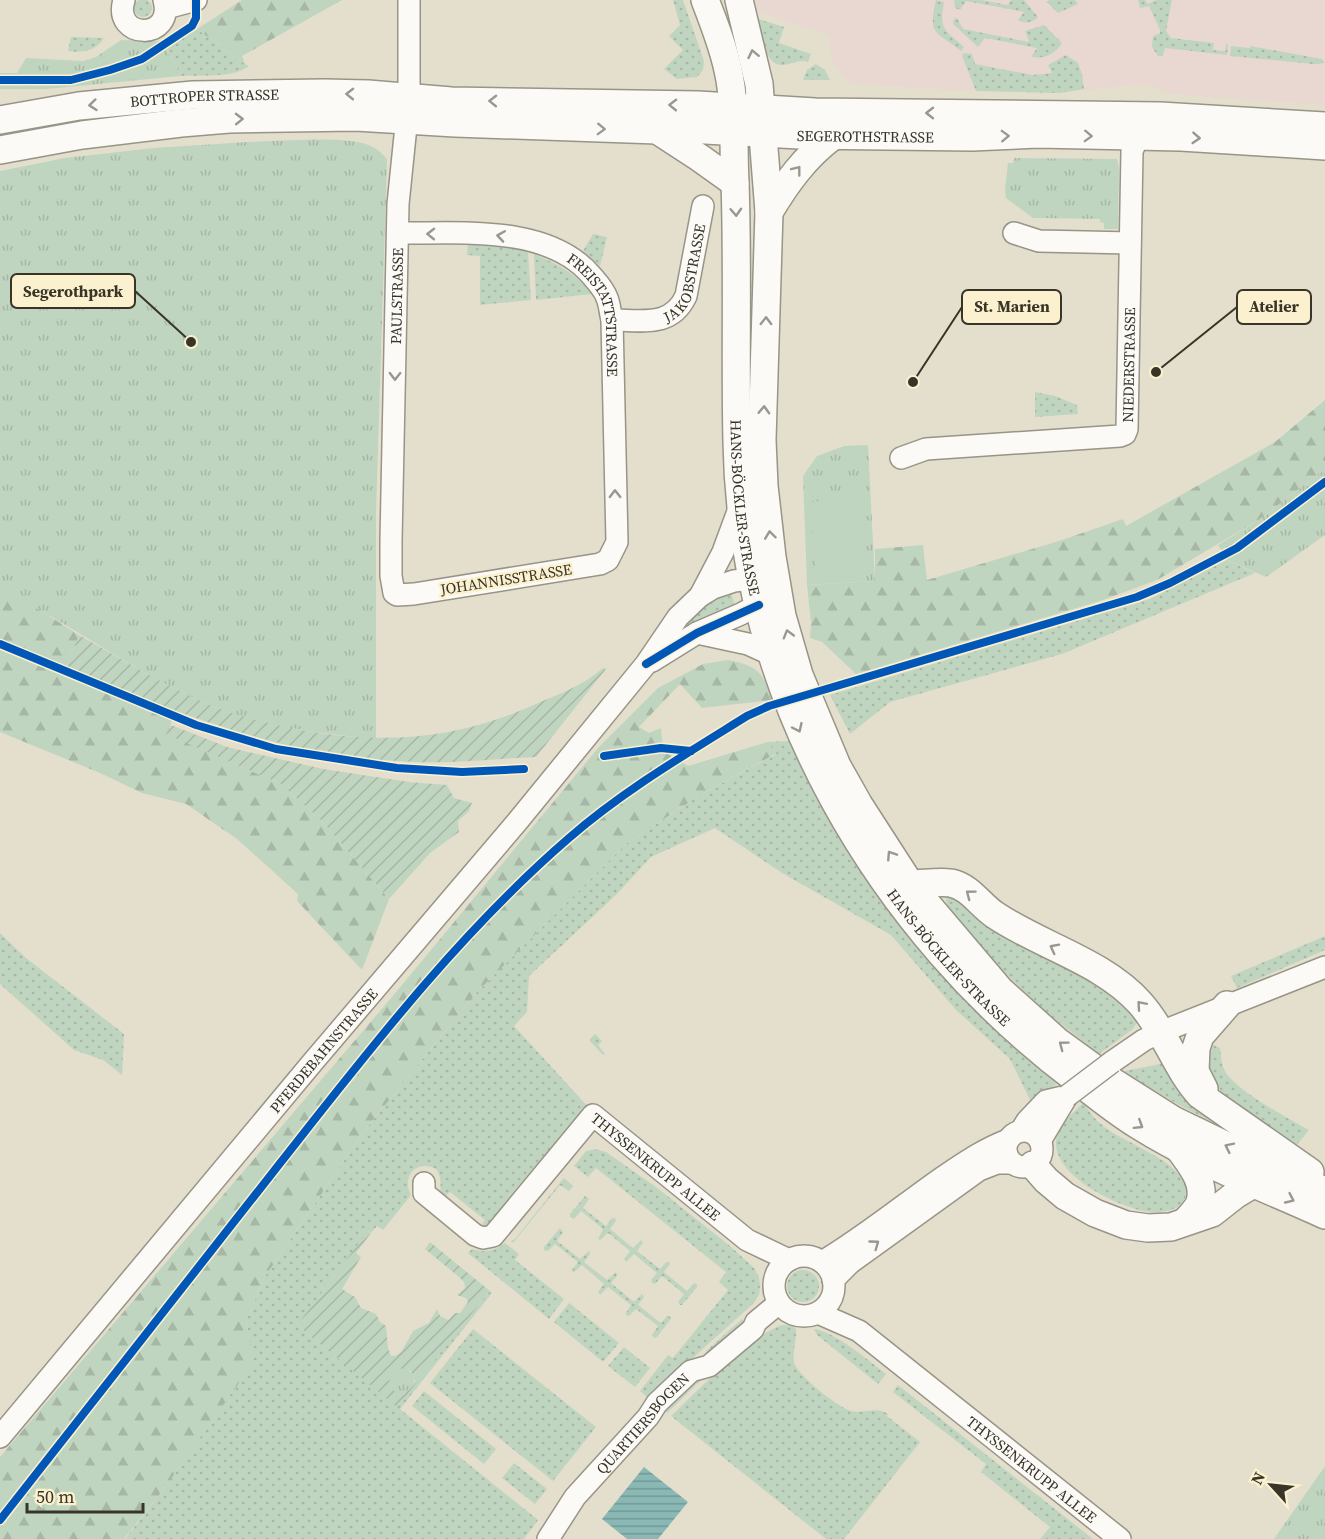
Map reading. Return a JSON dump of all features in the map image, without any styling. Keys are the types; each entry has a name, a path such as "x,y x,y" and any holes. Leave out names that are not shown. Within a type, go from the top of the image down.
{"main road":[{"name":"HANS-BÖCKLER-STRASSE","path":"705,0 717,28 729,72 737,232 736,447 740,506 766,588 782,616 799,675 837,766 910,885 1000,990 1067,1049 1113,1082 1173,1120 1325,1191"},
{"name":"HANS-BÖCKLER-STRASSE","path":"739,0 757,75 769,212 762,441 770,654 793,716 826,787 893,894 947,960 987,1003 1047,1058 1137,1125 1178,1147 1325,1215"},
{"name":"BOTTROPER STRASSE","path":"0,120 79,106 193,95 324,93 407,109"},
{"name":"SEGEROTHSTRASSE","path":"407,109 451,101 762,122 833,136 972,137 1038,134 1181,137 1325,146"},
{"name":"SEGEROTHSTRASSE","path":"407,109 657,130 705,130 732,120"},
{"name":"BOTTROPER STRASSE","path":"0,150 82,135 229,119 356,117 407,109"},
{"name":"SEGEROTHSTRASSE","path":"762,122 823,113 1160,117 1325,126"},
{"path":"657,130 735,183"},
{"path":"769,212 805,160 833,136"},
{"path":"910,885 951,884 967,890 992,913 1017,929 1091,967 1116,983 1140,1002 1161,1032 1189,1083 1213,1106 1295,1160 1325,1184"},
{"path":"1213,1106 1195,1071 1196,1048 1200,1036 1227,1005"},
{"path":"1178,1147 1197,1174 1201,1190 1199,1204 1186,1221"},
{"path":"1028,1156 1046,1180 1065,1196 1105,1217 1125,1224 1148,1228 1171,1227 1212,1213 1255,1183"}],"street":[{"path":"124,0 123,15 130,26 143,31 157,27 162,22 165,4 196,0"},
{"name":"PAULSTRASSE","path":"393,592 391,541 398,204 407,109 409,0"},
{"path":"1138,137 1146,126 1160,117"},
{"name":"NIEDERSTRASSE","path":"901,458 926,449 1125,434 1132,151 1138,137"},
{"name":"JAKOBSTRASSE","path":"612,321 660,319 672,316 682,306 686,296 703,206"},
{"name":"FREISTATTSTRASSE","path":"398,233 494,234 546,245 570,257 588,272 607,297 612,321 617,542 613,551"},
{"path":"1014,233 1039,241 1130,243"},
{"path":"700,596 723,552 740,506"},
{"name":"JOHANNISSTRASSE","path":"393,592 397,595 414,594 600,564 608,560 613,551"},
{"name":"PFERDEBAHNSTRASSE","path":"0,1437 281,1099 518,822 646,664 678,617 700,596 713,588 766,588"},
{"name":"PFERDEBAHNSTRASSE","path":"646,664 766,588"},
{"path":"697,633 748,644 770,654"},
{"path":"833,1288 828,1268 813,1257 803,1256 789,1260 781,1266 774,1288 778,1303 788,1311 798,1316 818,1313 825,1307 833,1288 850,1263 979,1170 1028,1156 1067,1096 1144,1040 1325,967"},
{"path":"1028,1156 1005,1152 1014,1135 1046,1101 1067,1096"},
{"name":"THYSSENKRUPP ALLEE","path":"424,1183 424,1193 475,1235 483,1238 493,1236 593,1115 747,1240 789,1260"},
{"path":"822,1262 841,1251 970,1158 992,1146 1014,1135 1032,1133 1028,1156"},
{"name":"THYSSENKRUPP ALLEE","path":"747,1240 775,1279"},
{"name":"THYSSENKRUPP ALLEE","path":"833,1288 859,1331"},
{"name":"QUARTIERSBOGEN","path":"548,1539 575,1497 648,1417 657,1402 691,1371 709,1366 753,1329 756,1322 778,1303"},
{"name":"THYSSENKRUPP ALLEE","path":"818,1313 859,1331 1120,1539"}],"shaded area":[{"path":"753,0 1325,0 1325,105 1171,94 1144,84 1060,93 930,89 850,83 834,65 829,35 757,11"}],"green space":[{"path":"143,-1 149,2 152,8 149,14 143,17 137,14 134,8 137,2"},
{"path":"242,0 342,0 242,56 245,64 197,29"},
{"path":"673,0 683,0 704,61 703,70 697,77 677,79 664,69 683,50 669,36 680,25"},
{"path":"936,0 944,2 943,24 964,47 961,51 936,32 933,21"},
{"path":"954,0 981,0 1008,5 1011,0 1024,0 1038,17 1031,22 1023,22 1018,20 1024,12 966,1 960,10 955,8"},
{"path":"1049,0 1075,0 1078,4 1058,13 1047,2"},
{"path":"1138,0 1145,0 1148,4 1156,0 1172,0 1166,31 1171,38 1214,43 1213,50 1225,51 1226,44 1228,44 1227,55 1165,48 1163,56 1158,56 1152,47 1153,36 1160,33 1160,30 1149,6 1140,8"},
{"path":"957,18 963,29 1029,42 1025,31 1044,25 1062,43 1053,53 1040,57 1031,57 1037,48 985,38 978,47 953,24 954,19"},
{"path":"758,19 784,27 779,43 811,54 808,62 799,61 784,65 772,61 762,40"},
{"path":"197,29 249,66 243,70 226,74 181,76 166,48"},
{"path":"71,37 104,38 93,48 73,52 68,51"},
{"path":"121,40 162,41 181,76 47,89 0,89 0,73 17,73 26,58 83,61 96,57"},
{"path":"1231,46 1250,48 1250,46 1322,59 1324,62 1313,64 1230,56"},
{"path":"963,53 972,54 975,64 1033,75 1052,73 1048,65 1066,55 1078,63 1084,89 1060,93 976,91 962,56"},
{"path":"816,64 825,70 830,80 803,80 807,70"},
{"path":"265,141 351,141 373,147 387,160 376,514 376,739 288,728 224,711 151,676 0,589 0,171 65,158 153,148"},
{"path":"1014,158 1117,159 1119,168 1118,229 1104,229 1104,223 1100,222 1100,219 1033,218 1006,198 1008,163 1013,163"},
{"path":"593,234 607,237 600,266 583,251"},
{"path":"468,244 506,246 528,252 531,300 480,305 480,256 467,255"},
{"path":"534,254 566,270 592,294 536,300"},
{"path":"1035,392 1055,396 1077,405 1078,414 1035,417"},
{"path":"1325,400 1325,469 1260,519 1157,580 1100,601 856,674 822,642 810,638 811,623 807,585 875,581 875,549 923,545 927,580 1059,541 1123,519 1126,526 1275,442"},
{"path":"868,445 875,581 807,585 803,476 817,456 844,446"},
{"path":"1325,469 1325,535 1266,577 1227,560 1218,545 1260,519"},
{"path":"858,498 864,580 816,583 811,502"},
{"path":"1227,560 1255,573 1062,654 890,702 850,734 830,695 1150,599"},
{"path":"0,589 29,603 79,635 65,669 175,711 167,734 281,784 322,821 389,899 362,970 297,901 298,894 237,839 186,804 142,793 0,732"},
{"path":"731,592 735,607 675,635 694,612"},
{"path":"79,635 171,687 223,710 254,720 318,733 380,738 441,733 501,718 559,694 587,680 603,668 606,669 536,757 450,762 385,760 317,752 261,738 176,711 65,669"},
{"path":"728,660 758,671 766,682 773,700 702,708 680,684 639,727 649,733 661,728 667,751 688,766 767,742 777,753 702,794 627,843 476,993 365,1130 264,1278 246,1321 254,1362 160,1494 124,1539 0,1539 0,1457 397,991 598,748 658,688 703,664"},
{"path":"171,725 227,747 323,769 409,782 447,785 454,798 472,803 469,811 458,821 459,832 430,853 389,899 322,821 281,784 166,734"},
{"path":"790,741 836,831 898,922 945,979 1003,1038 1057,1084 1031,1102 1010,1059 956,1010 891,935 782,873 715,828 651,857 616,895 529,976 527,1012 514,1026 590,1109 493,1229 479,1229 485,1220 450,1192 442,1200 440,1177 436,1169 429,1166 417,1168 408,1182 411,1195 383,1230 377,1226 371,1233 369,1231 297,1325 397,1406 490,1291 492,1293 400,1409 538,1520 524,1539 125,1539 160,1494 253,1362 246,1321 264,1278 365,1130 476,993 627,843 702,794 776,754 767,742"},
{"path":"945,894 958,894 1117,993 1138,1021 1133,1029 1099,1054 1040,1007 1003,971 948,911"},
{"path":"0,933 26,958 124,1034 122,1075 103,1060 74,1050 0,984"},
{"path":"1325,936 1325,950 1237,988 1231,976"},
{"path":"595,1034 602,1041 598,1045 605,1054 603,1055 589,1040"},
{"path":"1213,1045 1220,1048 1225,1071 1240,1087 1263,1104 1309,1130 1296,1146 1274,1133 1224,1094 1210,1073 1210,1055"},
{"path":"1170,1062 1253,1143 1181,1106 1128,1075 1125,1071"},
{"path":"1083,1103 1096,1120 1110,1131 1157,1157 1177,1172 1186,1189 1183,1202 1165,1211 1150,1212 1137,1209 1103,1196 1071,1173 1061,1160 1056,1145 1061,1126"},
{"path":"595,1149 606,1152 656,1187 730,1246 754,1268 759,1277 759,1295 754,1303 648,1398 640,1391 668,1355 673,1358 728,1290 719,1282 726,1272 596,1168 588,1177 574,1166 586,1151"},
{"path":"564,1178 573,1186 569,1191 560,1185 513,1243 511,1241"},
{"path":"585,1196 589,1199 583,1208 606,1226 612,1218 615,1218 616,1221 610,1229 633,1248 641,1240 643,1243 637,1251 660,1269 666,1262 669,1262 664,1272 687,1291 694,1283 697,1284 682,1305 678,1302 684,1294 662,1276 655,1284 652,1283 651,1280 657,1273 634,1254 626,1262 624,1259 630,1251 608,1233 600,1240 598,1239 603,1229 581,1211 574,1219 570,1217"},
{"path":"560,1228 563,1232 557,1241 580,1259 589,1251 590,1254 584,1262 607,1280 616,1272 617,1276 611,1283 634,1302 642,1294 644,1297 638,1305 661,1323 667,1316 671,1317 657,1337 654,1338 652,1335 658,1326 636,1309 629,1316 626,1315 631,1305 608,1287 600,1295 598,1292 604,1284 582,1265 573,1273 572,1270 578,1262 555,1244 548,1251 544,1250"},
{"path":"368,1231 371,1233 356,1253 361,1257 342,1289 355,1297 361,1308 376,1314 380,1322 386,1326 391,1356 401,1352 413,1331 429,1323 437,1309 440,1316 448,1320 455,1313 460,1313 468,1302 466,1298 457,1295 465,1288 464,1282 425,1249 430,1242 490,1291 397,1407 297,1325","holes":["399,1368 411,1371 415,1382 404,1394 394,1391 389,1384 390,1374"]},
{"path":"505,1243 519,1254 515,1260 564,1299 549,1319 468,1253 472,1249 485,1251"},
{"path":"803,1270 815,1274 819,1286 815,1298 803,1302 791,1298 787,1286 791,1274"},
{"path":"569,1303 619,1343 603,1362 554,1322"},
{"path":"742,1319 748,1326 713,1358 706,1351"},
{"path":"782,1325 796,1329 794,1362 802,1374 819,1390 845,1409 861,1412 875,1410 888,1414 887,1416 920,1442 844,1539 826,1539 671,1416 740,1352 755,1340"},
{"path":"473,1329 596,1427 553,1481 430,1383"},
{"path":"814,1329 841,1341 886,1374 878,1384 817,1335"},
{"path":"624,1347 650,1368 635,1387 608,1366"},
{"path":"401,1368 410,1372 414,1381 410,1390 401,1394 392,1390 388,1381 392,1372"},
{"path":"693,1374 700,1381 667,1413 662,1407"},
{"path":"898,1385 1093,1539 1040,1539 1050,1527 981,1472 986,1464 893,1392"},
{"path":"424,1391 496,1449 484,1464 412,1406"},
{"path":"514,1463 547,1489 535,1504 502,1478"},
{"path":"1325,1466 1325,1539 1274,1539"}],"water":[{"path":"644,1467 688,1502 658,1539 627,1539 602,1519"}],"cycle path":[{"path":"0,80 71,80 142,59 192,26 196,18 196,0"},
{"path":"0,1520 314,1120 417,993 490,913 529,875 611,804 747,716 769,706 1137,597 1170,583 1237,548 1325,482"},
{"path":"646,664 697,633 759,605"},
{"path":"0,644 196,725 276,749 397,768 462,772 524,769"},
{"path":"604,756 661,748 691,751"}],"place":[{"name":"Segerothpark","path":"191,342"},
{"name":"Atelier","path":"1156,372"},
{"name":"St. Marien","path":"913,382"}]}
